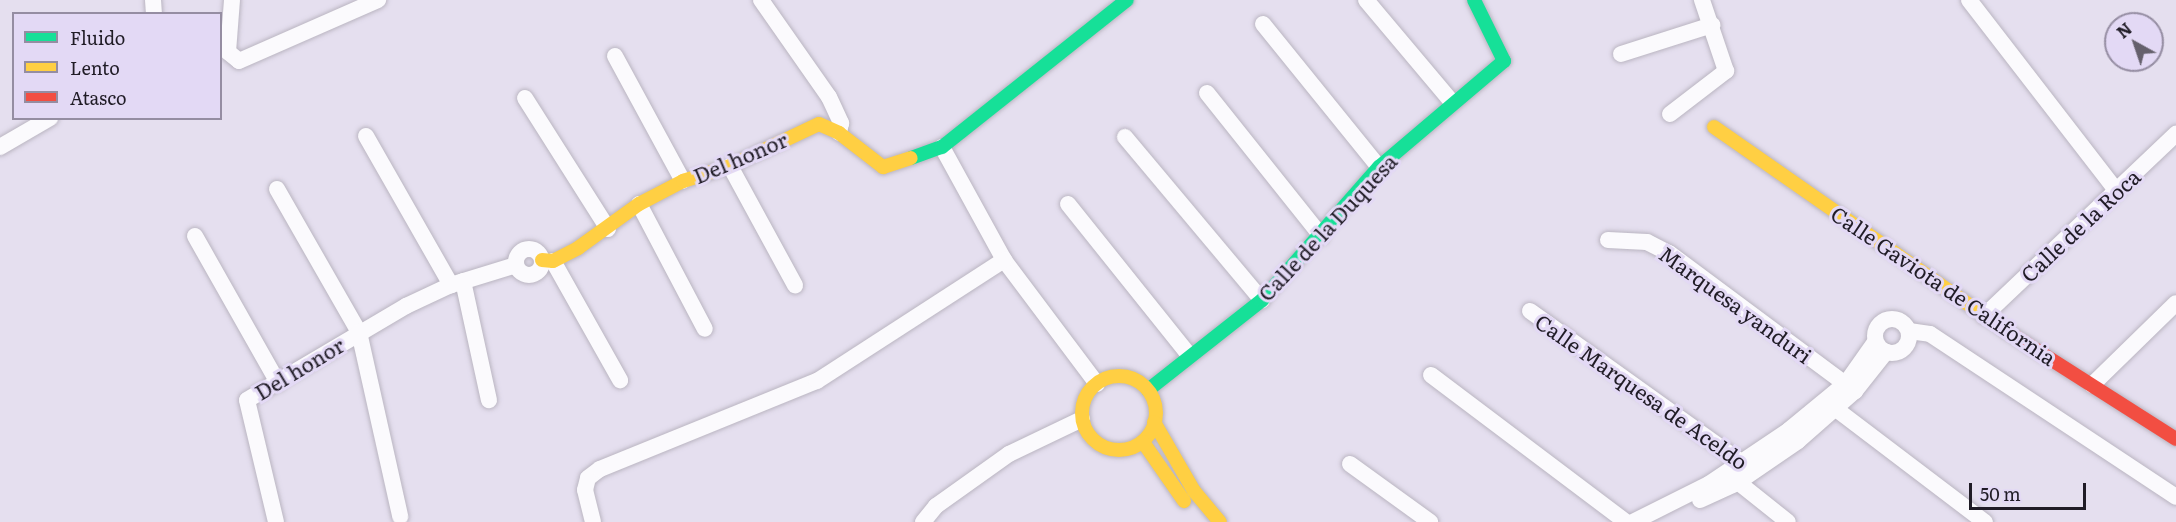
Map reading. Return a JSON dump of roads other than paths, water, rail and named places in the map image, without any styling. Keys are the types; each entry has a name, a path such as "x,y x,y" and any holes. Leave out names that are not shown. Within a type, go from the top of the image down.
{"street":[{"path":"232,0 228,52 239,61 378,0"},
{"path":"338,0 350,12"},
{"path":"761,0 829,97 841,123 839,133"},
{"path":"1097,384 1005,260 942,147 1128,0"},
{"path":"1366,0 1452,102"},
{"name":"Calle de la Duquesa","path":"1148,390 1189,355 1262,300 1321,236 1379,166 1452,102 1504,61 1474,0"},
{"path":"1670,114 1726,71 1702,0"},
{"path":"1970,0 2116,190"},
{"path":"1263,24 1379,166"},
{"path":"1621,54 1712,25"},
{"path":"615,56 683,181"},
{"path":"1207,93 1321,236"},
{"path":"525,98 608,229"},
{"path":"0,147 47,120"},
{"name":"Del honor","path":"276,522 247,400 359,332 457,283 516,265 523,251 531,249 547,260 608,229 639,204 683,181 730,166 819,124 839,133 871,161 884,167 942,147"},
{"name":"Calle Gaviota de California","path":"1714,127 1984,316 2176,439"},
{"name":"Calle de la Roca","path":"1984,316 2176,134"},
{"path":"366,136 457,283 489,400"},
{"path":"1125,137 1262,300"},
{"path":"730,166 795,285"},
{"path":"278,189 359,332 400,516"},
{"path":"639,204 705,329"},
{"path":"1068,204 1189,355"},
{"path":"195,236 278,382"},
{"name":"Marquesa yanduri","path":"1608,240 1647,242 1669,253 1851,387"},
{"path":"547,260 620,380"},
{"path":"592,522 585,490 588,478 600,469 818,381 1005,260"},
{"path":"2092,385 2176,303"},
{"name":"Calle Marquesa de Aceldo","path":"1530,312 1749,467"},
{"path":"1881,347 1875,332 1884,320 1901,321 1909,331 1930,334 2176,497"},
{"path":"1881,347 1903,349 1909,331"},
{"path":"1653,522 1749,467 1851,387 1881,347"},
{"path":"1431,375 1626,522"},
{"path":"1124,377 1148,390 1156,411 1154,422 1143,441 1123,450 1105,447 1090,436 1082,419 1083,406 1097,384 1124,377"},
{"path":"1830,404 1985,522"},
{"path":"923,522 936,506 1009,454 1082,419"},
{"path":"1154,422 1194,491 1220,522"},
{"path":"1143,441 1201,522"},
{"path":"1350,464 1430,522"},
{"path":"1633,522 1732,478"},
{"path":"1732,478 1788,522"}]}
